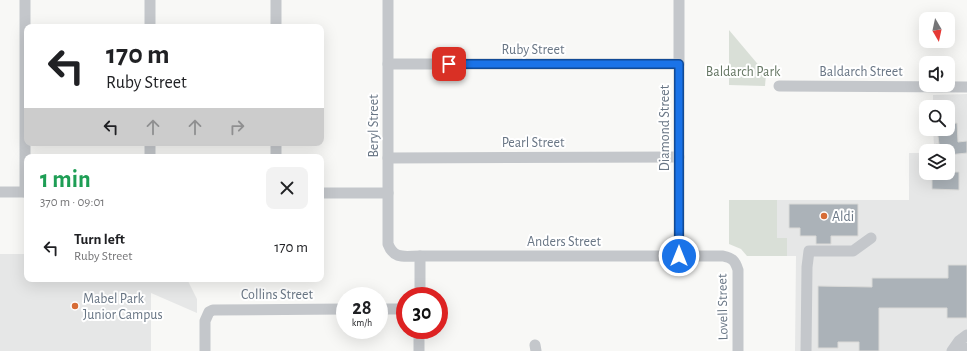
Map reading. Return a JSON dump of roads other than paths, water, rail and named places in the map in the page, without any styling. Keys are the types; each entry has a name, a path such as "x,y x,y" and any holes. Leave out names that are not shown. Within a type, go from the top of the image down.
{"street":[{"path":"25,0 25,24"},
{"path":"150,0 150,24"},
{"path":"276,0 276,24"},
{"name":"Beryl Street","path":"388,0 388,244 391,252"},
{"name":"Diamond Street","path":"679,0 679,256"},
{"name":"Ruby Street","path":"388,64 679,64"},
{"name":"Baldarch Street","path":"779,86 967,87"},
{"name":"Pearl Street","path":"388,158 679,157"},
{"path":"0,192 24,192"},
{"path":"324,192 388,193"},
{"path":"806,351 808,251 853,251 871,238"},
{"name":"Anders Street","path":"391,252 396,256 723,256 731,258 735,262"},
{"path":"420,256 420,287"},
{"name":"Lovell Street","path":"735,262 738,270 738,351"},
{"name":"Collins Street","path":"205,351 205,321 209,312 220,309 336,309"},
{"path":"952,351 959,341 967,335"},
{"path":"419,339 419,351"},
{"path":"964,351 967,348"}],"place":[{"name":"Aldi","path":"824,216"},
{"name":"Mabel Park Junior Campus","path":"75,306"}],"park label":[{"name":"Baldarch Park","path":"743,71"}]}
